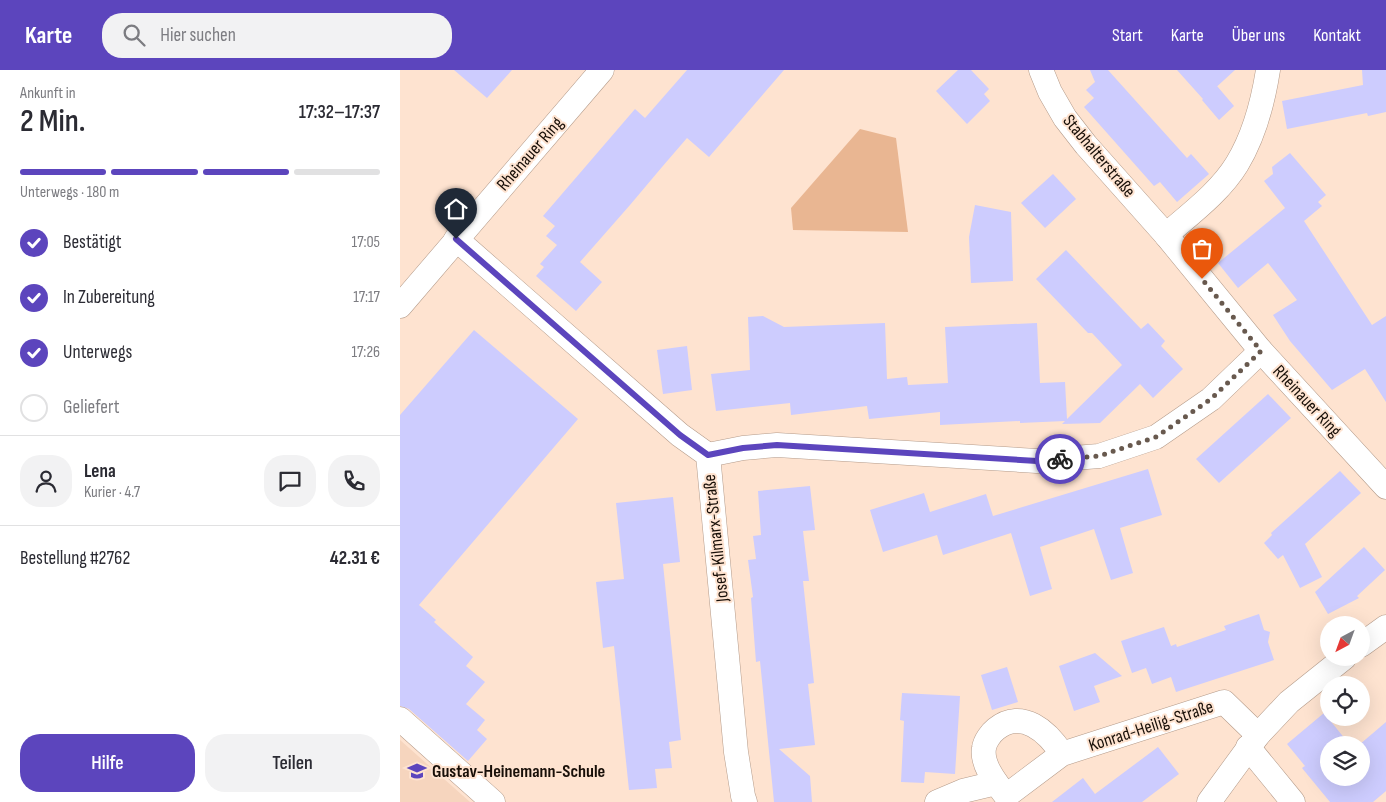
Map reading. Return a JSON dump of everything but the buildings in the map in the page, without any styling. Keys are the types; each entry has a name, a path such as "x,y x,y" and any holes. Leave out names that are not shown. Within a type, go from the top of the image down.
{"street":[{"name":"Rheinauer Ring","path":"400,306 602,70"},
{"name":"Stabhalterstraße","path":"1041,70 1050,92 1065,118 1086,145 1166,235"},
{"path":"1166,235 1216,190 1236,166 1249,140 1258,113 1268,70"},
{"name":"Rheinauer Ring","path":"1166,235 1261,351 1386,487"},
{"name":"Josef-Kilmarx-Straße","path":"456,239 680,435 708,455 736,752 745,802"},
{"path":"708,455 743,448 777,445 1037,461 1099,456 1156,437 1211,399 1261,351"},
{"path":"1370,639 1386,627"},
{"path":"1209,802 1253,741 1289,702 1334,666"},
{"name":"Konrad-Heilig-Straße","path":"937,802 963,791 1004,794 1062,754 1224,702 1253,741"},
{"path":"400,719 493,802"},
{"path":"1004,794 987,768 984,748 991,734 1004,723 1021,721 1039,728 1053,740 1062,754"},
{"path":"1253,741 1293,802"}],"shaded area":[{"path":"860,129 896,138 908,232 793,230 791,208"},
{"name":"Gustav-Heinemann-Schule","path":"400,740 470,802 400,802"}],"way so far":[{"path":"1060,459 1099,456 1156,437 1211,399 1261,351 1202,279"}],"place":[{"name":"Gustav-Heinemann-Schule","path":"417,771"}],"route":[{"path":"456,239 680,435 708,455 743,448 777,445 1037,461 1060,459"}]}
